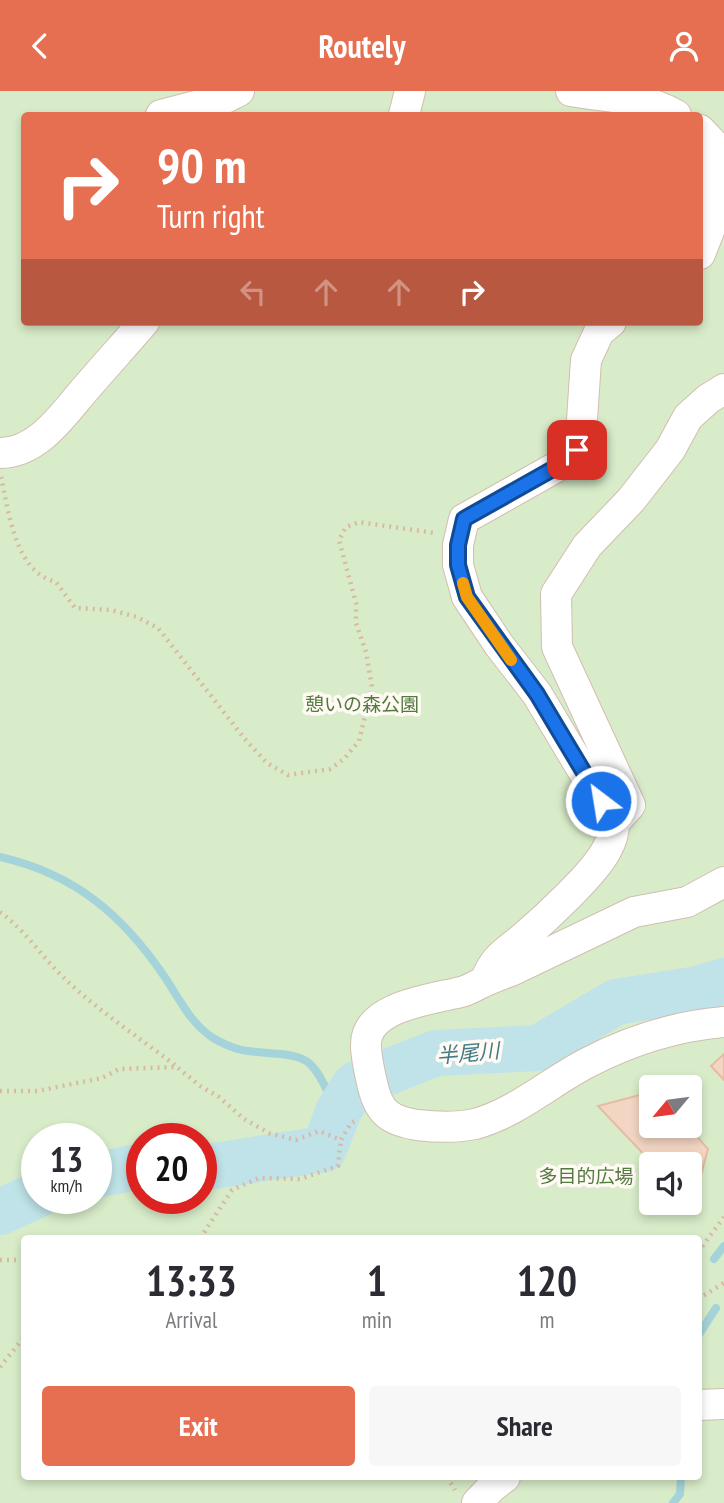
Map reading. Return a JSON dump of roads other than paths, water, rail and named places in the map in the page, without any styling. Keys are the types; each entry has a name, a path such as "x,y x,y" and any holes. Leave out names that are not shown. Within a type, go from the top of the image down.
{"street":[{"path":"173,112 223,99 239,91"},
{"path":"405,112 410,91"},
{"path":"571,91 637,100 668,112"},
{"path":"703,133 718,149 723,165 707,175 716,193 716,213 703,246"},
{"path":"0,453 9,453 26,446 60,422 83,391 140,326"},
{"path":"485,981 492,963 546,917 606,852 614,835 614,823 537,694 467,597 458,565 460,537 464,519 567,461 577,450 581,435 586,360 599,332 606,326"},
{"path":"614,823 630,805 557,647 556,594 587,546 631,500 670,450 688,417 724,389"},
{"path":"724,882 687,902 634,912 463,991 404,1006 375,1021 365,1043 379,1108 394,1120 442,1126 474,1124 498,1115 552,1082 620,1047 706,1023 724,1022"},
{"path":"702,1405 724,1404"},
{"path":"477,1503 502,1480"}],"waterway":[{"path":"0,857 51,874 94,900 113,916 148,954 191,1018 213,1038 238,1049 304,1060 324,1083 334,1105 344,1102"},
{"name":"半尾川","path":"217,1166 324,1149 339,1110 355,1085 436,1053 538,1048 616,1002 698,989 724,981"},
{"name":"半尾川","path":"112,1172 126,1169"},
{"name":"半尾川","path":"0,1212 21,1202"},
{"path":"714,1259 724,1246"},
{"path":"702,1330 716,1308"},
{"path":"673,1503 680,1494 681,1480"}],"park label":[{"name":"憩いの森公園","path":"362,704"},
{"name":"多目的広場","path":"586,1176"}]}
